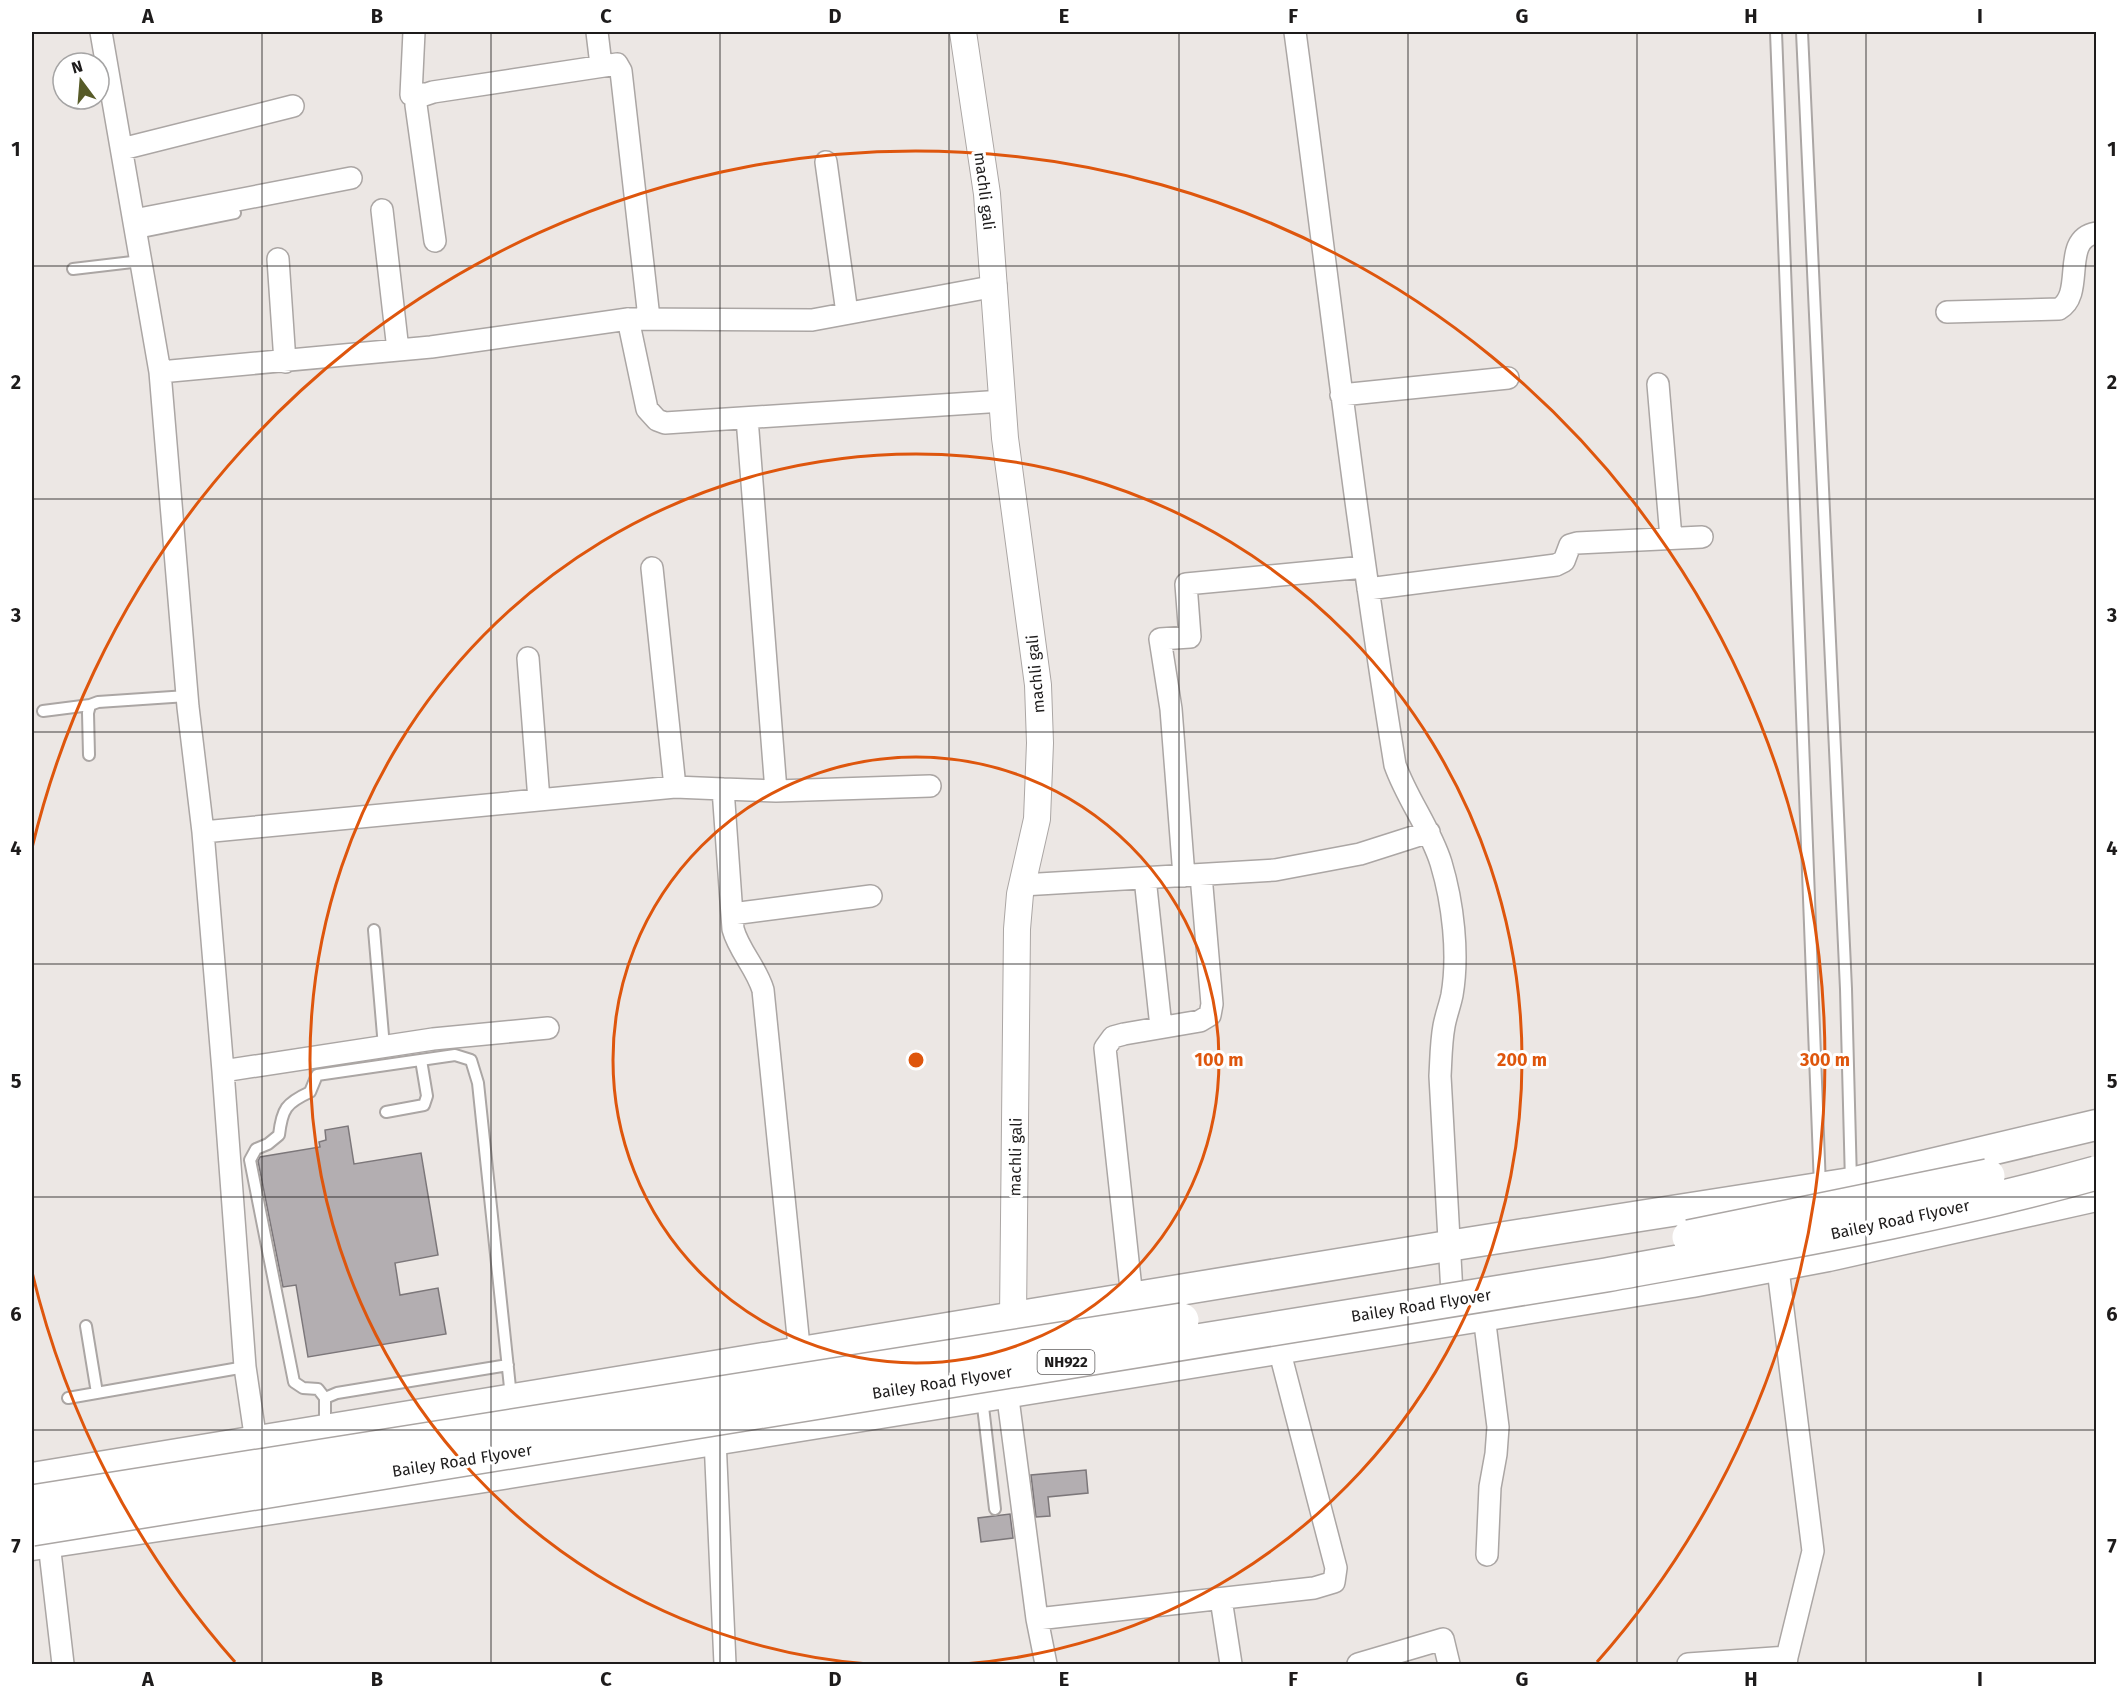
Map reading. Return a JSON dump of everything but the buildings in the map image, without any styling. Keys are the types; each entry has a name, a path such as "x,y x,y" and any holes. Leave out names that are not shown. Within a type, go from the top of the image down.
{"highway":[{"name":"Bailey Road Flyover","path":"32,1502 1601,1254 2046,1164 2091,1135"},
{"name":"Bailey Road Flyover","path":"37,1539 1606,1275 1828,1234 2053,1186 2097,1173"}],"main road":[{"path":"32,1478 257,1439 800,1354 1448,1246 1851,1183 2091,1135 2097,1194 1779,1266 1279,1349 260,1510 37,1539"},
{"path":"974,1325 994,1393"}],"street":[{"path":"101,32 160,372 187,696 202,832 223,1071 245,1367 257,1439 260,1510"},
{"path":"414,32 411,95 601,64 614,63 620,68 644,399 651,416 665,423 1003,401"},
{"path":"597,32 601,64"},
{"name":"machli gali","path":"963,32 987,194 996,286 1005,438 1038,685 1040,743 1037,819 1022,885 1017,929 1013,1318"},
{"path":"1295,32 1341,395 1395,765 1404,790 1429,832 1447,889 1454,943 1454,973 1441,1044 1440,1076 1453,1321"},
{"path":"424,94 418,97 416,105 435,242"},
{"path":"122,149 293,106"},
{"path":"826,162 847,313"},
{"path":"135,226 351,178"},
{"path":"382,210 398,350"},
{"path":"1947,312 2060,309 2068,303 2081,239 2097,233"},
{"path":"278,259 285,362"},
{"path":"160,372 398,350 639,318 812,320 996,286"},
{"path":"1341,395 1508,378"},
{"path":"1658,384 1671,538"},
{"path":"747,418 776,791"},
{"path":"1368,589 1556,565 1564,561 1570,545 1577,543 1702,537"},
{"path":"1132,1299 1105,1052 1107,1042 1113,1037 1200,1021 1210,1015 1212,1010 1160,639 1190,637 1186,584 1365,567"},
{"path":"652,568 675,788"},
{"path":"528,658 539,800"},
{"path":"202,832 675,788 776,791 930,786"},
{"path":"723,789 732,914 736,938 754,964 763,990 807,1424"},
{"path":"1022,885 1300,867 1360,854 1429,832"},
{"path":"1144,878 1161,1027"},
{"path":"732,914 871,896"},
{"path":"223,1071 384,1047 548,1028"},
{"path":"1688,1665 1786,1660 1813,1551 1779,1266 1762,1197"},
{"path":"1484,1316 1498,1427 1490,1487 1487,1555"},
{"path":"1037,1619 1328,1586 1336,1576 1279,1349"},
{"path":"994,1393 1046,1665"},
{"path":"716,1438 725,1665"},
{"path":"37,1539 63,1665"},
{"path":"1221,1599 1231,1665"},
{"path":"1358,1665 1443,1639 1449,1665"}],"lane":[{"path":"1776,32 1820,1188"},
{"path":"1802,32 1845,977 1851,1183"},
{"path":"135,226 235,213"},
{"path":"73,269 141,261"},
{"path":"43,711 187,696"},
{"path":"90,705 88,713 90,755"},
{"path":"374,930 384,1047"},
{"path":"325,1429 325,1398 318,1389 303,1388 294,1382 250,1160 256,1149 268,1144 279,1135 281,1116 292,1100 310,1092 317,1075 462,1056 471,1060 476,1071 512,1400"},
{"path":"386,1112 424,1105 427,1096 422,1060"},
{"path":"86,1326 97,1393"},
{"path":"325,1398 337,1393 508,1365"},
{"path":"68,1398 245,1367"},
{"path":"994,1393 995,1509"}]}
